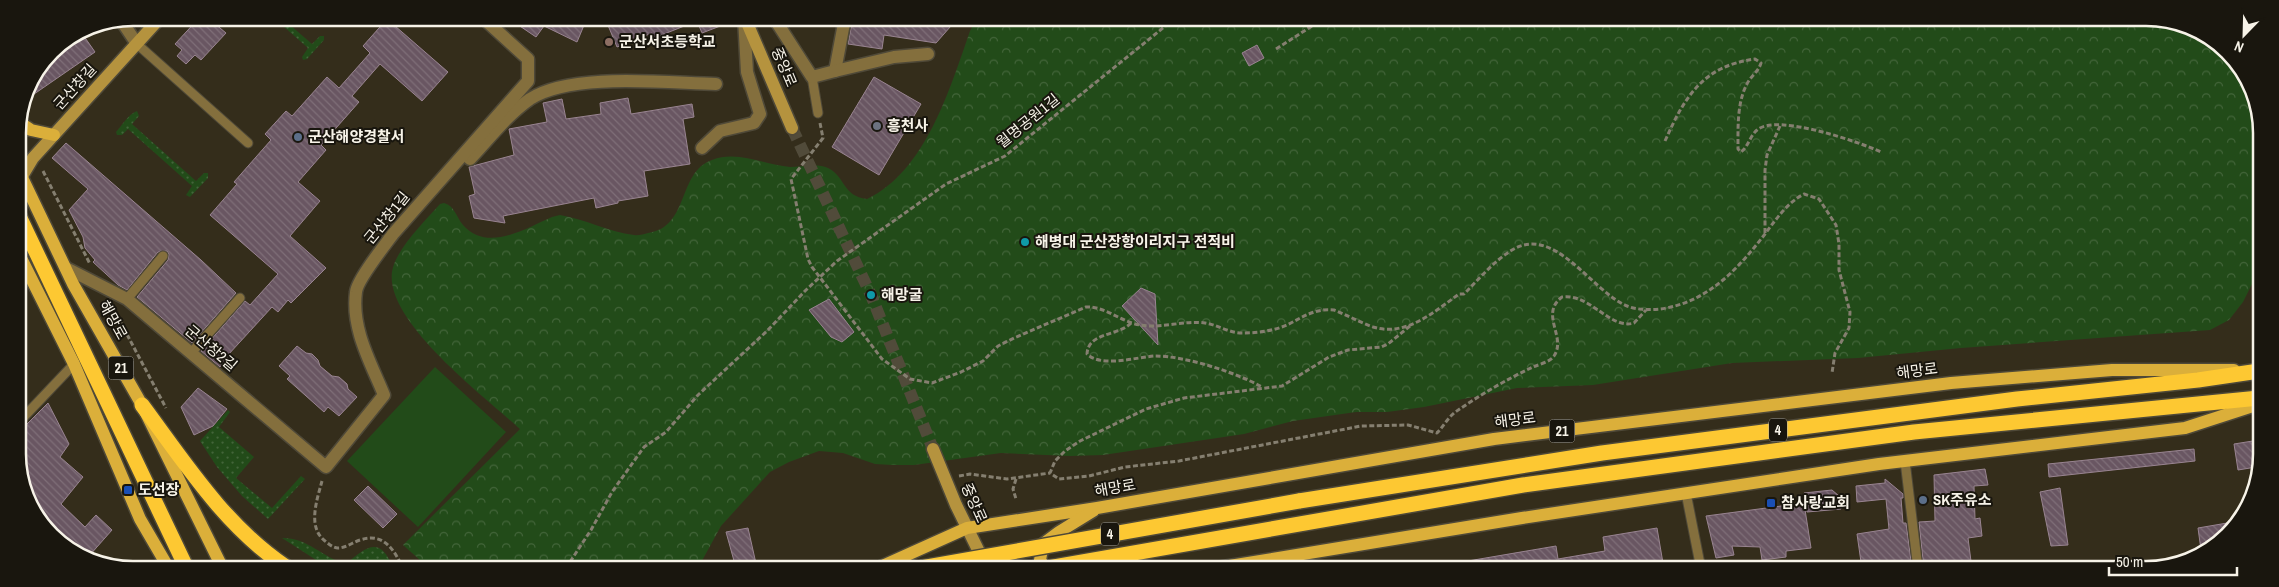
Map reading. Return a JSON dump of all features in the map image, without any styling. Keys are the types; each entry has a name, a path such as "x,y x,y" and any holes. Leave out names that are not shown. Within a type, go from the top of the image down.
{"highway":[{"path":"26,231 183,561"},
{"name":"4","path":"961,561 1299,501 1602,453 2253,371"},
{"name":"4","path":"1088,561 1301,525 1522,484 1904,434 2253,399"},
{"path":"142,405 221,510 262,551 285,561"}],"main road":[{"path":"26,127 31,130 54,135"},
{"name":"해망로","path":"26,190 66,268 142,405 219,561"},
{"path":"26,268 74,364 140,519 164,561"},
{"name":"해망로","path":"894,561 967,528 1097,508 1494,439 1951,383 2112,370 2253,370"},
{"path":"1260,561 1522,518 1905,461 2184,428 2253,406"},
{"path":"1041,561 1043,544 1058,532 1097,508"}],"street":[{"path":"124,26 137,44"},
{"name":"군산창길","path":"26,167 153,26"},
{"name":"군산창1길","path":"326,467 384,395 370,365 358,325 356,291 388,241 528,81 528,59 492,26"},
{"path":"702,148 720,131 754,123 760,114 747,72 744,26"},
{"name":"중앙로","path":"747,26 792,128"},
{"path":"779,26 812,78 894,57 928,54"},
{"path":"835,71 843,26"},
{"path":"430,192 442,188 452,180 514,113 531,98 552,90 591,82 626,81 716,84"},
{"name":"군산창2길","path":"66,268 100,284 127,300 326,467"},
{"name":"중앙로","path":"933,449 984,561"}],"lane":[{"path":"137,44 248,143"},
{"path":"812,78 818,113"},
{"path":"127,300 163,256"},
{"path":"191,353 240,298"},
{"path":"26,416 74,364"},
{"path":"1905,461 1917,561"},
{"path":"1686,493 1700,561"}],"path":[{"name":"월명공원1길","path":"571,561 591,530 612,492 644,447 666,432 698,395 767,331 837,261 946,184 1005,156 1165,26"},
{"path":"1276,49 1312,26"},
{"path":"1665,141 1677,113 1690,95 1722,66 1743,60 1755,59 1761,63 1759,70 1747,83 1742,95 1738,149 1741,152 1744,151 1757,130 1766,126 1828,132 1881,152"},
{"path":"818,113 823,138 791,179 808,260 819,278 882,359 910,379 932,384 983,361 998,346 1014,338 1079,309 1093,307 1142,326 1206,323 1239,333 1254,332 1286,325 1311,313 1327,309 1334,310 1374,327 1399,329 1431,314 1459,294 1464,294 1512,250 1528,244 1538,244 1553,249 1605,292 1626,306 1646,310 1673,307 1694,300 1730,275 1790,203 1804,194 1819,199 1836,225 1839,244 1839,270 1850,320 1849,328 1834,353 1832,373"},
{"path":"1765,234 1765,170 1768,155 1780,126"},
{"path":"44,171 100,284 169,414"},
{"path":"946,481 955,476 970,474 1007,479 1050,474 1059,479 1089,476 1361,426 1408,426 1436,433 1452,414 1519,374 1551,360 1558,345 1551,314 1553,307 1562,297 1567,296 1583,300 1626,325 1634,324 1646,310"},
{"path":"1131,323 1120,332 1096,339 1089,347 1087,354 1094,358 1113,361 1153,356 1183,358 1240,377 1263,388"},
{"path":"1050,474 1055,461 1065,451 1080,441 1146,409 1184,398 1282,386 1293,382 1339,353 1388,344 1412,324"},
{"path":"326,467 313,524 320,537 330,546 338,548 362,539 376,538 389,544 400,561"},
{"path":"1016,478 1013,489 1016,500"}],"green space":[{"path":"283,26 291,26 312,44 320,36 324,36 324,40 307,59 303,60 302,57 308,48"},
{"path":"973,26 2153,26 2167,28 2193,37 2211,48 2219,56 2219,60 2223,60 2231,68 2242,86 2247,99 2253,126 2253,282 2243,302 2229,320 2210,330 1961,348 1858,358 1732,363 1593,385 1517,388 1424,407 1387,412 1356,412 1293,421 1244,434 1103,455 1070,456 1001,453 914,465 892,465 875,464 843,453 819,451 789,462 770,472 721,526 702,561 421,561 403,545 520,429 440,357 420,335 404,313 394,292 392,272 394,263 412,236 440,204 448,204 463,225 473,233 484,237 507,236 560,215 615,231 639,235 661,229 671,221 693,176 701,166 722,157 741,157 780,166 814,165 828,168 838,176 853,194 867,199 888,186 905,169 920,149 933,126"},
{"path":"137,111 139,116 132,124 196,181 204,173 208,173 208,178 190,197 186,195 192,186 128,129 122,135 117,135 116,132 123,123"},
{"path":"435,367 506,432 418,527 347,461"},
{"path":"228,410 230,412 219,427 254,457 236,478 272,508 301,476 305,479 268,519 242,496 217,467 200,441"},
{"path":"282,538 308,544 337,561 318,561"},
{"path":"372,547 383,551 390,561 350,561 366,549"}],"building":[{"path":"192,26 218,26 226,33 201,60 195,55 186,64 177,56 182,50 175,44"},
{"name":"군산해양경찰서","path":"381,26 395,26 448,72 422,101 380,64 352,96 359,102 321,145 326,150 298,182 320,201 290,236 326,268 291,303 288,300 278,312 272,307 228,355 220,367 201,351 245,301 250,305 278,274 210,215 237,184 234,182 271,140 265,134 286,111 292,116 327,77 339,88 370,53 363,46"},
{"path":"520,26 544,26 536,37"},
{"path":"544,26 584,26 577,42"},
{"path":"608,26 684,26 654,38 652,33 617,47"},
{"path":"699,26 720,26 702,33"},
{"path":"851,26 951,26 936,43 884,35 882,49 848,44"},
{"path":"85,38 95,52 33,95 44,74 68,48"},
{"path":"1257,45 1264,58 1249,66 1242,53"},
{"name":"흥천사","path":"874,77 921,104 879,175 832,147"},
{"path":"628,98 631,114 692,104 694,117 683,119 690,164 644,171 648,196 618,201 618,203 596,208 594,198 503,216 505,223 474,218 469,196 475,194 469,167 514,155 509,129 547,122 543,103 562,99 566,119 601,114 600,103"},
{"path":"66,143 201,260 236,293 192,343 137,297 168,260 169,254 167,251 158,252 127,290 118,285 93,262 95,260 85,248 83,237 69,210 88,189 52,158"},
{"path":"1141,288 1155,294 1158,345 1122,306"},
{"path":"829,299 854,332 842,342 831,337 809,310"},
{"path":"297,346 306,353 312,354 318,360 320,366 332,376 339,377 357,397 339,416 328,407 324,412 287,379 290,376 279,366"},
{"path":"198,388 227,409 213,426 194,435 181,407"},
{"path":"48,403 69,444 60,457 83,477 61,504 85,527 96,515 112,530 92,553 68,539 48,519 37,501 28,475 26,425"},
{"path":"2253,441 2252,468 2238,470 2234,444"},
{"path":"2194,449 2195,461 2049,477 2048,464"},
{"path":"1985,469 1988,485 1974,486 1975,519 1980,518 1982,536 1968,538 1971,561 1923,561 1919,522 1935,521 1934,475"},
{"path":"1885,479 1903,494 1903,498 1901,498 1903,523 1906,523 1911,561 1861,561 1857,534 1889,529 1886,499 1857,502 1856,486 1885,483"},
{"path":"368,486 397,514 383,528 354,500"},
{"path":"2060,488 2068,545 2051,546 2040,492"},
{"path":"1832,490 1839,496 1841,509 1807,512 1804,493"},
{"path":"1804,503 1811,548 1786,551 1786,557 1762,560 1760,547 1732,546 1734,555 1716,558 1706,516"},
{"path":"2227,523 2200,546 2198,528"},
{"path":"748,528 755,561 734,561 726,532"},
{"path":"1657,528 1663,561 1468,561 1556,546 1558,559 1605,551 1603,537"}],"tunnel":[{"path":"792,128 871,295 933,449"}],"place":[{"name":"군산서초등학교","path":"609,42"},
{"name":"흥천사","path":"877,126"},
{"name":"군산해양경찰서","path":"298,137"},
{"name":"해병대 군산장항이리지구 전적비","path":"1025,242"},
{"name":"해망굴","path":"871,295"},
{"name":"도선장","path":"128,490"},
{"name":"SK주유소","path":"1923,500"},
{"name":"참사랑교회","path":"1771,503"}]}
